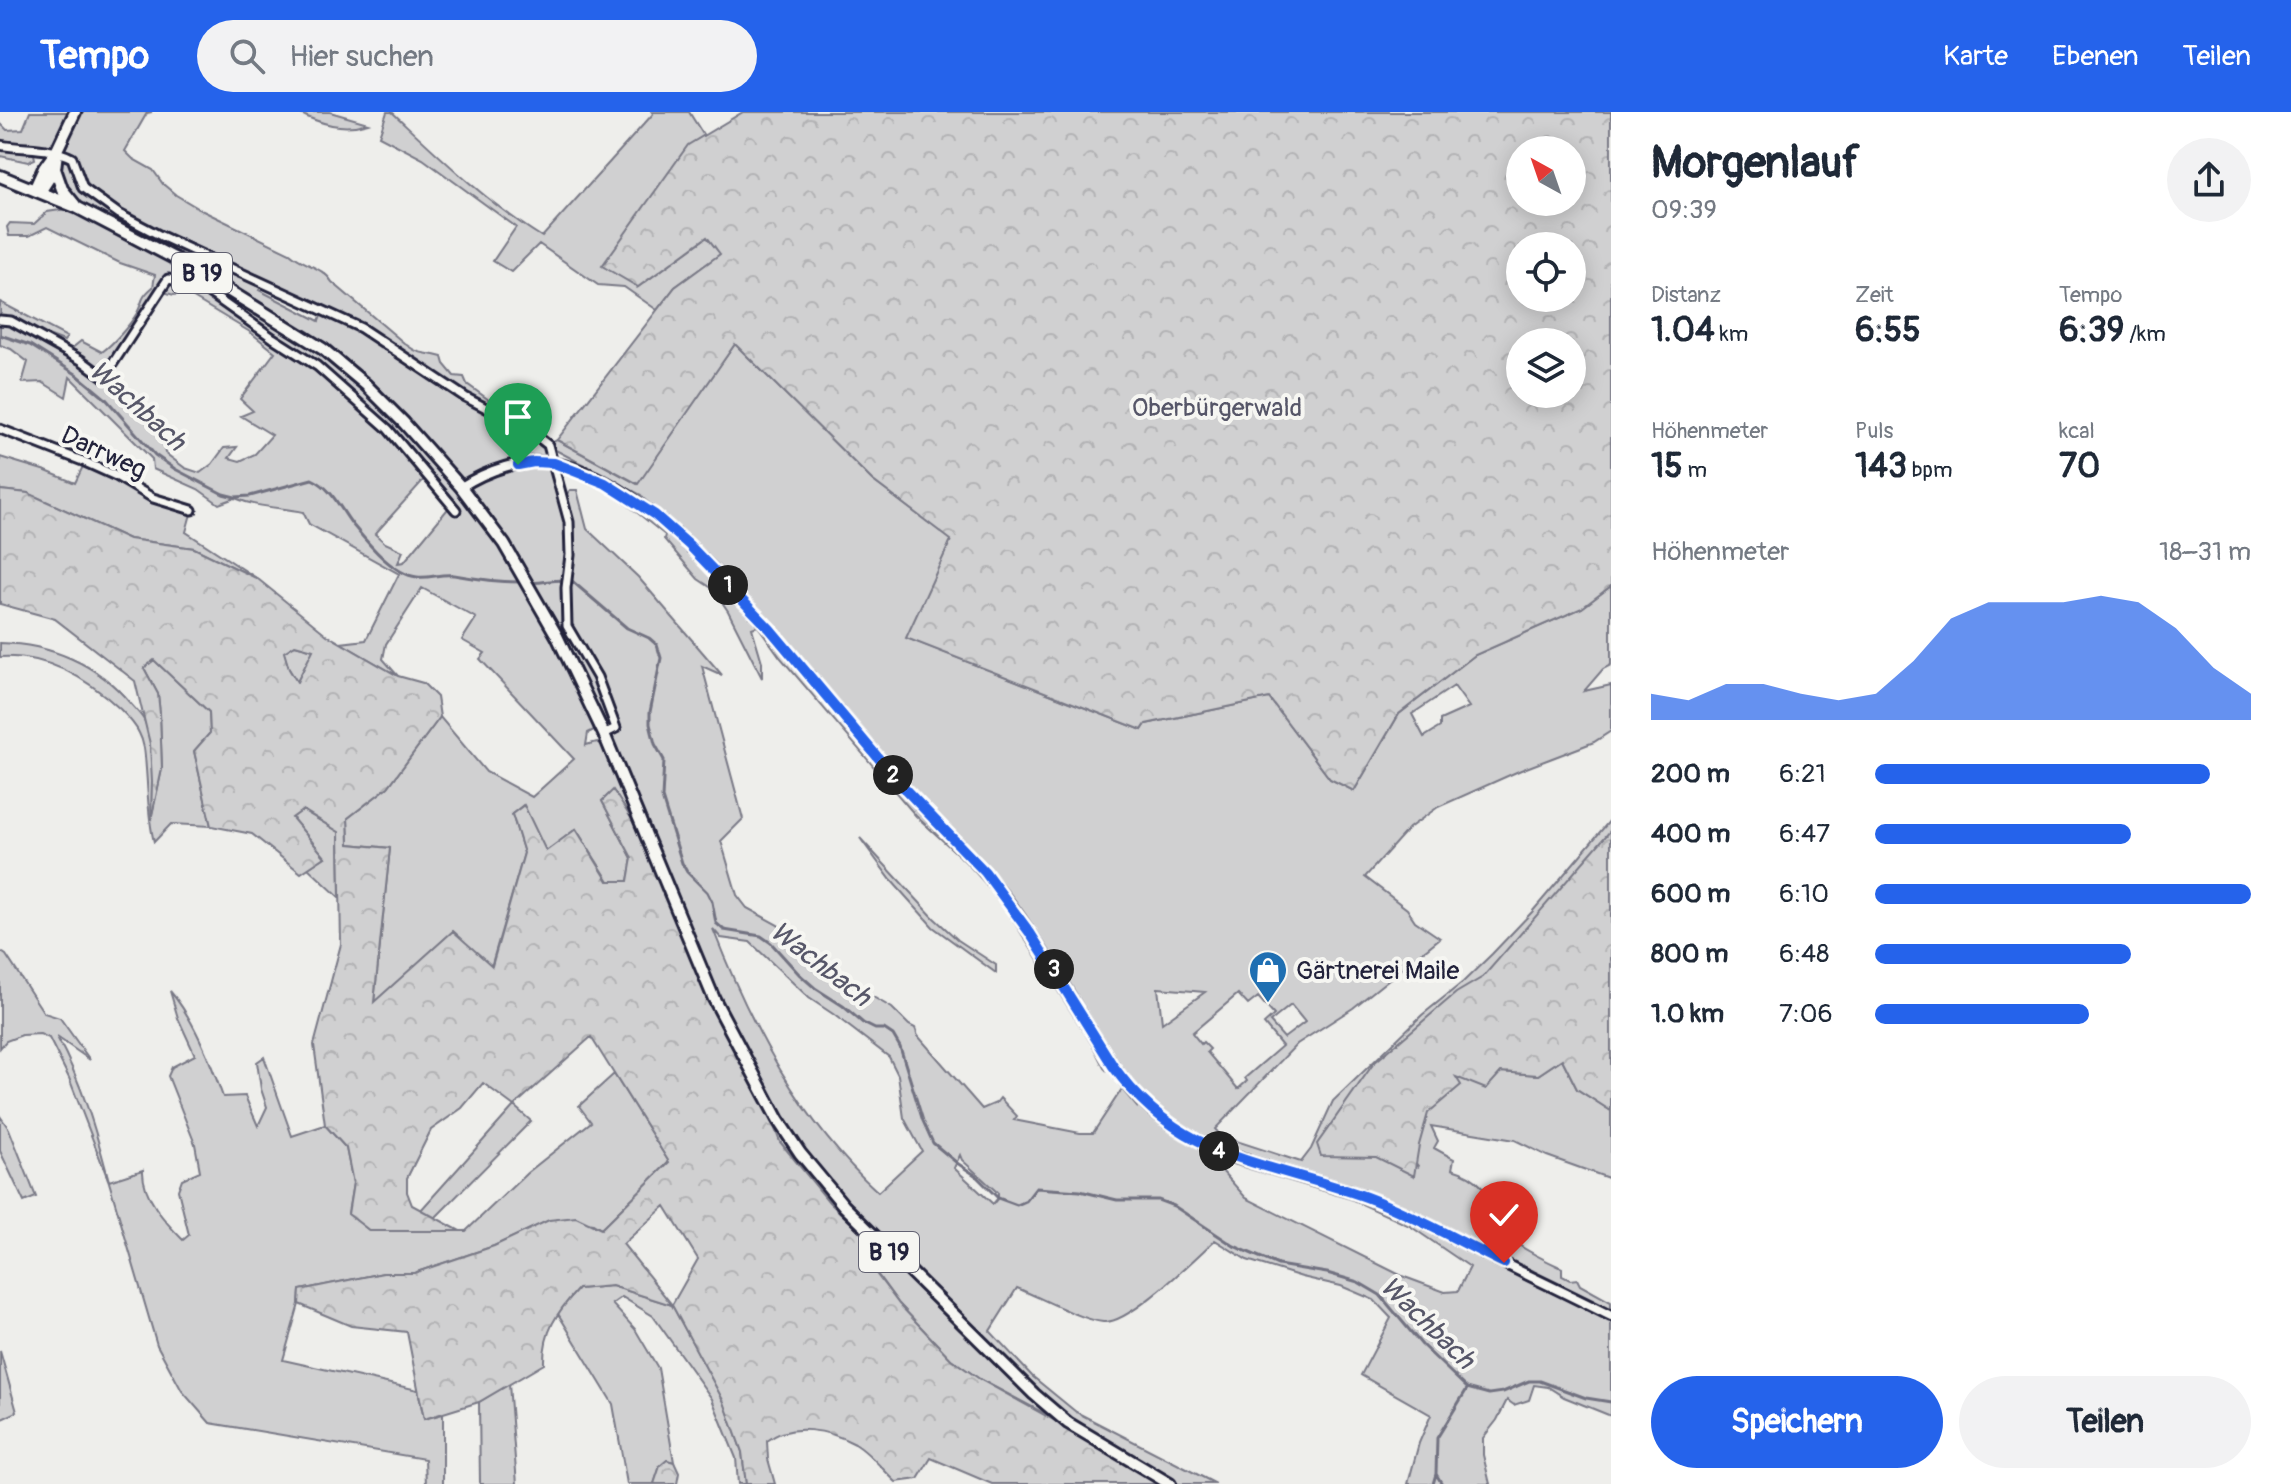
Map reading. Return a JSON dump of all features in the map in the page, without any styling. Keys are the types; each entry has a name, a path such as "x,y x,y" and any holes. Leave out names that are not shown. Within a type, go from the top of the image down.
{"main road":[{"path":"5,178 37,191 75,112"},
{"path":"5,178 28,179 49,169"},
{"path":"49,169 76,207"},
{"name":"B 19","path":"37,191 76,207 218,282 323,349 366,385 461,487 504,544 557,636 604,734 714,999 778,1120 800,1153 844,1206 1034,1394 1068,1423 1170,1484"}],"street":[{"path":"0,145 57,150 72,158 83,188 100,202 161,236 361,328 465,397 530,431 548,445 569,522 567,626 597,677 616,728 604,734"},
{"path":"0,320 11,321 81,360 104,377 168,279 185,282 208,292 317,366 388,429 456,510"},
{"name":"Darrweg","path":"0,429 85,462 153,498 192,510"},
{"path":"461,487 494,470 534,462 554,463 605,483 655,515 689,545 770,629 901,785 985,872 1030,933 1127,1086 1152,1110 1185,1134 1215,1150 1368,1198 1611,1316"}],"green space":[{"path":"30,112 152,112 147,113 125,151 153,170 176,195 323,273 404,343 419,352 442,357 454,376 464,377 467,384 507,413 543,434 548,445 557,440 637,484 735,344 872,480 952,540 907,638 1142,730 1146,724 1269,698 1330,779 1354,791 1399,714 1475,655 1582,608 1611,586 1611,665 1603,669 1584,691 1611,685 1611,731 1594,742 1438,807 1409,828 1365,877 1407,909 1415,921 1440,938 1353,1008 1297,1044 1215,1129 1221,1136 1301,1162 1311,1149 1333,1101 1422,1015 1492,954 1611,819 1611,852 1572,899 1545,918 1539,934 1545,944 1506,981 1490,984 1462,997 1367,1085 1370,1114 1378,1134 1396,1153 1419,1167 1396,1138 1413,1126 1411,1122 1423,1111 1420,1108 1429,1098 1426,1094 1450,1073 1485,1088 1501,1072 1538,1075 1562,1059 1577,1089 1611,1111 1611,1179 1547,1156 1515,1140 1431,1126 1438,1141 1434,1148 1454,1159 1452,1169 1469,1176 1481,1186 1490,1199 1502,1233 1562,1268 1562,1276 1577,1279 1580,1285 1611,1302 1611,1416 1548,1387 1534,1385 1529,1400 1514,1405 1507,1400 1483,1438 1483,1455 1490,1484 1408,1484 1419,1443 1431,1415 1361,1375 1391,1318 1374,1300 1341,1286 1247,1260 1215,1240 1161,1289 1129,1313 1114,1320 1103,1322 1084,1317 1017,1288 990,1331 1032,1376 1076,1412 1216,1484 1170,1484 1097,1441 981,1380 951,1359 899,1304 875,1271 889,1258 829,1202 780,1142 759,1087 691,948 651,849 613,791 602,801 632,858 628,881 609,881 576,829 546,852 523,805 512,814 524,853 491,967 453,931 374,1003 390,848 349,844 348,818 388,787 440,717 486,772 532,797 574,759 480,659 485,653 462,640 476,618 422,588 386,644 383,659 398,676 341,643 366,640 399,574 309,524 303,512 260,506 235,498 219,504 198,489 153,469 152,459 70,377 66,397 42,382 22,383 28,362 0,345 0,302 67,337 64,341 18,324 67,352 81,341 102,352 134,318 144,297 153,287 155,275 120,263 47,227 29,236 9,236 7,227 10,223 34,224 47,212 74,208 59,180 57,150 33,149 35,159 28,162 0,156 0,123 7,130 23,129","holes":["263,284 323,311 319,321 259,290","160,291 174,295 185,293 250,332 275,352 240,399 253,411 241,416 272,435 255,454 240,461 229,458 237,447 224,448 212,464 200,473 185,468 165,453 155,430 104,377","548,446 641,495 653,513 605,483 554,463","556,468 600,486 665,535 664,539 698,579 713,589 728,611 762,678 762,662 752,628 758,626 780,657 916,816 976,871 1006,909 1104,1068 1106,1070 1110,1061 1139,1098 1137,1107 1122,1089 1093,1133 1014,1120 1017,1116 1000,1098 982,1109 918,1036 915,1028 892,1008 835,975 778,925 747,908 737,895 721,841 743,819 702,666 722,675 638,577 587,529 577,490 570,490 563,499","427,476 451,505 404,562 398,563 403,551 385,543 375,534","1454,686 1469,707 1440,720 1440,727 1424,737 1412,714","587,697 607,724 616,728 612,737 647,840 601,744 586,745 588,733 594,730","713,929 721,938 750,942 809,998 889,1057 898,1075 904,1118 922,1151 878,1192 825,1135 802,1103 780,1070 744,1001","1158,988 1205,992 1162,1023","1238,994 1248,1005 1258,997 1274,1015 1264,1024 1282,1046 1245,1078 1247,1081 1238,1089 1207,1052 1210,1049 1203,1042 1201,1044 1192,1033","1291,1005 1305,1022 1284,1038 1270,1022","960,1155 998,1193 993,1204 954,1168","1220,1160 1351,1199 1410,1226 1470,1267 1458,1291 1445,1292 1402,1276 1246,1198 1222,1171"]},
{"path":"297,112 330,112 368,123 332,125"},
{"path":"387,112 392,112 483,194 542,237 652,112 689,112 704,136 688,146 638,287 707,237 721,254 675,287 657,310 624,287 598,285 539,244 511,272 493,261 516,227 423,159 379,136"},
{"name":"Oberbürgerwald","path":"743,112 1611,112 1611,586 1582,608 1475,655 1399,714 1354,791 1330,779 1269,698 1146,724 1142,730 906,638 951,540 872,480 735,344 638,484 557,440 675,287 720,254 707,237 638,287 602,266 688,145"},
{"path":"0,457 75,483 85,462 153,498 192,510 186,532 258,579 194,548 129,539 28,493 0,490"},
{"path":"0,490 28,493 129,539 194,548 258,579 327,635 398,676 423,683 437,697 440,717 388,787 348,818 349,844 390,848 374,1002 453,931 492,966 524,853 512,814 524,805 546,851 576,829 608,881 628,881 632,858 602,801 613,790 651,849 759,1087 780,1142 829,1202 889,1259 875,1272 899,1304 951,1359 981,1380 1170,1484 992,1484 931,1458 918,1479 896,1482 855,1444 822,1432 799,1430 787,1431 767,1441 775,1484 746,1484 742,1452 724,1402 672,1305 612,1286 578,1289 570,1298 549,1332 544,1364 479,1402 424,1419 407,1332 351,1326 299,1304 300,1290 383,1273 414,1273 494,1246 549,1220 576,1217 601,1229 669,1162 591,1037 514,1106 483,1083 462,1108 431,1130 407,1178 407,1192 412,1205 460,1231 370,1231 348,1214 353,1183 346,1148 325,1125 314,1045 341,944 339,832 303,810 292,818 325,857 301,873 252,834 211,826 194,751 210,733 209,712 154,660 144,668 158,694 162,769 151,820 150,744 135,681 55,619 0,604","holes":["295,645 313,650 297,682 284,652","665,1206 698,1259 672,1305 623,1244"]},
{"path":"0,643 37,647 88,667 117,689 138,712 145,722 151,744 152,814 162,769 160,714 158,694 144,668 154,660 209,712 210,733 194,751 211,826 171,824 154,842 144,746 133,723 94,687 65,670 34,660 0,657"},
{"path":"295,645 314,650 297,682 283,651"},
{"path":"302,810 339,832 340,898 308,868 325,857 292,818"},
{"path":"1611,830 1611,1111 1577,1089 1562,1059 1538,1075 1501,1072 1486,1089 1456,1077 1461,1085 1428,1113 1414,1176 1376,1157 1321,1156 1317,1144 1374,1063 1456,993 1483,977"},
{"path":"860,838 934,918 958,940 996,965 996,973 933,927 891,880"},
{"path":"0,951 6,955 44,1013 60,1018 90,1060 57,1037 88,1108 109,1181 143,1170 150,1199 183,1240 189,1235 178,1190 182,1179 200,1171 195,1144 168,1076 172,1067 195,1055 170,991 194,1028 223,1097 245,1096 258,1126 267,1107 257,1062 264,1057 292,1136 325,1125 346,1148 353,1183 348,1213 370,1231 466,1231 527,1173 591,1122 579,1106 614,1074 669,1162 601,1229 593,1224 550,1220 494,1246 414,1273 383,1273 300,1290 283,1360 418,1390 424,1419 443,1414 443,1484 426,1484 425,1459 210,1423 182,1391 157,1345 109,1182 69,1078 49,1038 40,1034 22,1035 6,1041 0,1048"},
{"path":"514,1106 531,1121 434,1219 420,1211"},
{"path":"0,1116 9,1129 36,1197 24,1202 0,1151"},
{"path":"612,1286 672,1305 724,1401 742,1452 746,1484 738,1484 736,1458 712,1399 653,1316 622,1297 612,1304 635,1329 658,1368 674,1462 667,1460 660,1466 654,1484 627,1484 613,1404 557,1312 578,1289"},
{"path":"0,1351 17,1412 0,1420"},
{"path":"509,1384 517,1484 480,1484 479,1402"},
{"path":"667,1460 674,1462 679,1473 677,1484 654,1484 660,1466"}],"waterway":[{"name":"Wachbach","path":"0,335 30,345 76,374 106,399 155,455 223,494 250,496 312,479 330,493 352,524 381,556 408,575 449,575 521,582"},
{"name":"Wachbach","path":"528,583 572,581 627,628 657,645 661,658 650,724 655,744 664,760 662,798 682,863 707,892 716,923 724,930 761,936 815,988 863,1023 893,1035 933,1143 975,1175 998,1198 1017,1205 1026,1201 1036,1188 1080,1191 1117,1200 1158,1200 1174,1206 1234,1246 1278,1265 1358,1282 1380,1295 1422,1345 1467,1388 1489,1394 1503,1392 1529,1381 1540,1381 1586,1398 1611,1402"},
{"path":"1433,1484 1437,1438 1467,1389"},
{"path":"1436,1474 1442,1484"}],"place":[{"name":"Gärtnerei Maile","path":"1268,1004"}],"route":[{"path":"518,465 554,463 582,472 631,498 689,545 770,629 901,785 985,872 1030,933 1127,1086 1152,1110 1172,1126 1215,1150 1368,1198 1504,1263"}]}
